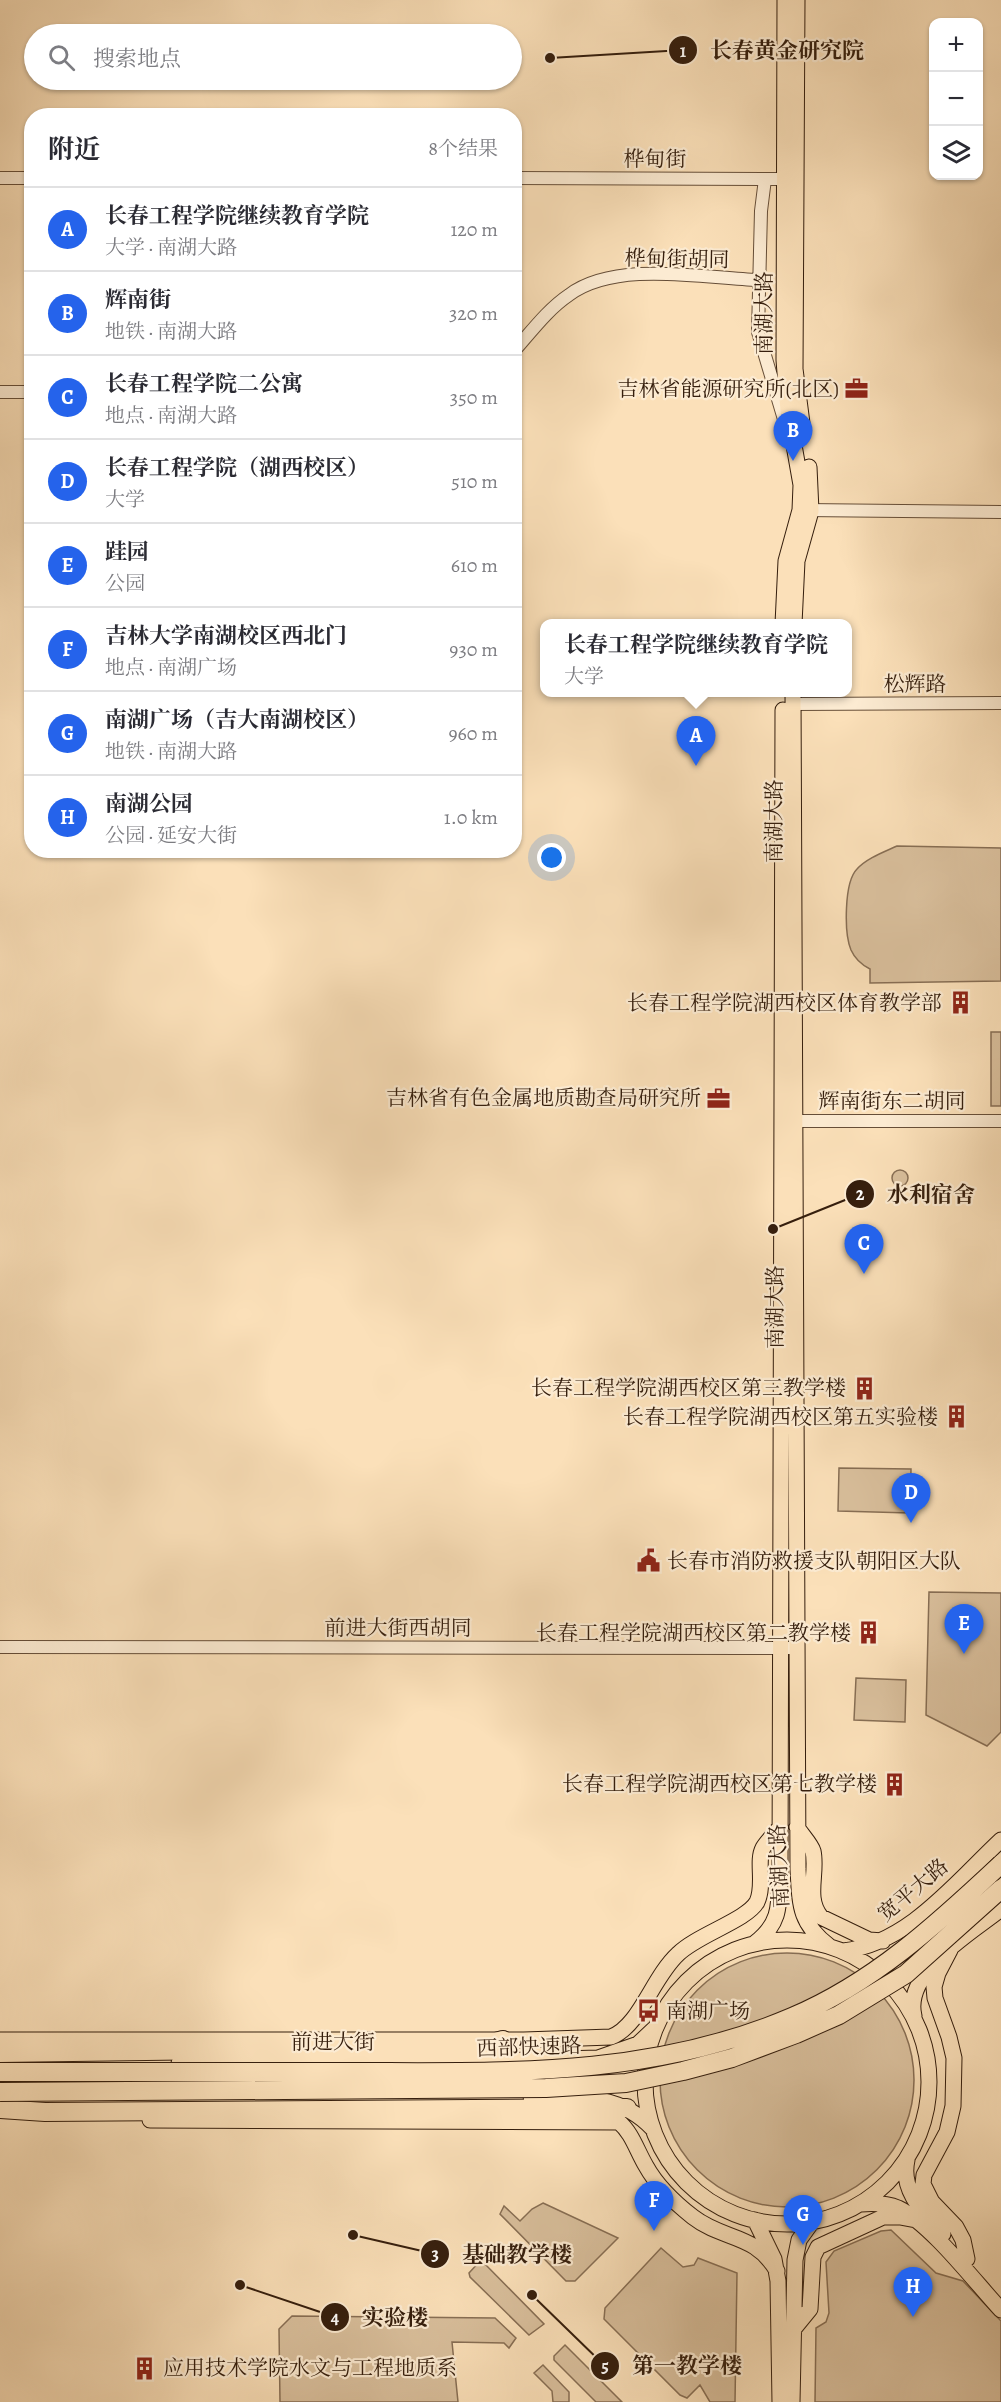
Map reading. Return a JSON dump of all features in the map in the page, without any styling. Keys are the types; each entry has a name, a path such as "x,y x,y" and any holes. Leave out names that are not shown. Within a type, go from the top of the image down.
{"highway":[{"name":"西部快速路","path":"0,2072 467,2072 547,2070 624,2064 739,2037 793,2017 830,1999 865,1978 922,1937 1001,1864"},
{"name":"西部快速路","path":"0,2092 546,2088 637,2081 732,2058 839,2015 906,1974 1001,1889"},
{"path":"467,2050 503,2040"},
{"path":"0,2053 424,2049 467,2050 500,2060"},
{"path":"0,2109 45,2112 627,2108"}],"main road":[{"name":"南湖大路","path":"785,0 795,369 812,489 797,561 794,619"},
{"name":"南湖大路","path":"783,619 786,561 806,511 788,411 784,360 797,0"},
{"name":"南湖大路","path":"790,697 789,1648 798,1869 803,1917 812,1933 836,1949"},
{"name":"南湖大路","path":"755,1943 769,1932 776,1921 789,1648"},
{"path":"797,1826 813,1850 813,1902 816,1912 820,1917 869,1940 886,1941"},
{"path":"603,2038 622,2033 632,2023 659,1974 679,1952 706,1933 750,1911 757,1902 761,1887 763,1848 780,1827"},
{"name":"宽平大路","path":"836,1949 863,1949 886,1941 901,1931 1001,1840"},
{"path":"916,2022 901,1997 880,1975 836,1949 800,1940 755,1943 727,1953 701,1969 680,1989 659,2020 648,2056 645,2078 646,2101 654,2130 671,2163 696,2191 720,2208 755,2220 776,2224 812,2222 834,2216 861,2204 884,2186 907,2158 922,2124 928,2095 928,2065 916,2022 913,1997 920,1980 950,1950 1001,1909"},
{"path":"950,1950 938,1973 934,1988 954,2058 953,2106 947,2132 924,2175 923,2184 932,2202 956,2227 963,2240 967,2259"},
{"name":"前进大街","path":"0,2040 603,2038 631,2031 659,2020"},
{"name":"前进大街","path":"0,2066 598,2058 638,2044 659,2020"},
{"path":"0,2097 589,2097 611,2101 627,2108 642,2117 654,2130"},
{"path":"0,2117 39,2121 619,2122 627,2128 646,2168 679,2205 709,2227 762,2250 777,2271"},
{"path":"907,2158 905,2181 910,2194 1001,2295"},
{"path":"861,2204 879,2203 897,2208 916,2220 1001,2310"},
{"path":"792,2331 810,2309 813,2257 818,2247 883,2217 916,2220"},
{"path":"755,2220 766,2239 777,2271 780,2402"},
{"path":"792,2402 795,2260 799,2240 812,2222"}],"street":[{"path":"0,178 24,178"},
{"name":"桦甸街","path":"522,178 790,180"},
{"path":"765,179 760,211 758,332 768,372 796,453"},
{"name":"桦甸街胡同","path":"522,343 568,295 591,283 625,276 662,274 758,280"},
{"path":"0,392 24,392"},
{"path":"806,511 1001,512"},
{"name":"松辉路","path":"820,697 1001,703"},
{"name":"辉南街东二胡同","path":"789,1120 1001,1121"},
{"name":"前进大街西胡同","path":"0,1647 789,1648"}],"shaded area":[{"path":"897,846 1001,848 1001,981 870,983 870,969 857,959 849,942 846,908 850,885 861,865"},
{"path":"991,1032 1001,1032 1001,1106 991,1106"},
{"path":"897,1170 903,1170 908,1178 906,1184 897,1186 892,1181 892,1175"},
{"path":"839,1468 911,1469 910,1513 838,1511"},
{"path":"929,1592 1001,1593 1001,1732 987,1746 926,1715"},
{"path":"856,1678 906,1680 905,1722 854,1720"},
{"name":"南湖广场","path":"787,1953 824,1959 847,1968 867,1982 885,2000 899,2020 908,2043 914,2080 908,2117 899,2140 885,2160 867,2178 847,2192 824,2201 787,2207 750,2201 727,2192 707,2178 689,2160 675,2140 666,2117 660,2080 666,2043 675,2020 689,2000 707,1982 727,1968 750,1959"},
{"path":"543,2203 618,2238 575,2281 566,2281 500,2214 504,2206 520,2221 532,2209"},
{"path":"891,2230 936,2273 963,2281 1001,2321 1001,2402 815,2402 816,2328 826,2322 829,2313 826,2262 834,2251 881,2231"},
{"path":"661,2248 683,2267 694,2265 698,2258 737,2273 735,2402 710,2402 700,2385 687,2398 680,2395 604,2319 605,2308"},
{"path":"481,2260 544,2324 529,2335 470,2277 469,2273"},
{"path":"292,2316 495,2318 516,2338 509,2348 504,2343 452,2342 458,2402 280,2402 279,2329"},
{"path":"565,2345 622,2402 596,2402 554,2360 554,2356"},
{"path":"543,2365 569,2392 569,2402 553,2402 552,2391 534,2373"}],"place":[{"name":"长春黄金研究院","path":"550,58"},
{"name":"吉林省能源研究所(北区)","path":"857,389"},
{"name":"辉南街","path":"793,461"},
{"name":"长春工程学院继续教育学院","path":"696,766"},
{"name":"长春工程学院湖西校区体育教学部","path":"960,1003"},
{"name":"吉林省有色金属地质勘查局研究所","path":"719,1098"},
{"name":"水利宿舍","path":"773,1229"},
{"name":"长春工程学院二公寓","path":"864,1274"},
{"name":"长春工程学院湖西校区第三教学楼","path":"864,1388"},
{"name":"长春工程学院湖西校区第五实验楼","path":"956,1417"},
{"name":"长春工程学院（湖西校区）","path":"911,1523"},
{"name":"长春市消防救援支队朝阳区大队","path":"649,1561"},
{"name":"长春工程学院湖西校区第二教学楼","path":"869,1633"},
{"name":"跬园","path":"964,1654"},
{"name":"长春工程学院湖西校区第七教学楼","path":"895,1784"},
{"name":"南湖广场","path":"648,2011"},
{"name":"吉林大学南湖校区西北门","path":"654,2231"},
{"name":"基础教学楼","path":"353,2235"},
{"name":"南湖广场（吉大南湖校区）","path":"803,2245"},
{"name":"实验楼","path":"240,2285"},
{"name":"第一教学楼","path":"532,2295"},
{"name":"南湖公园","path":"913,2317"},
{"name":"应用技术学院水文与工程地质系","path":"145,2368"}]}
